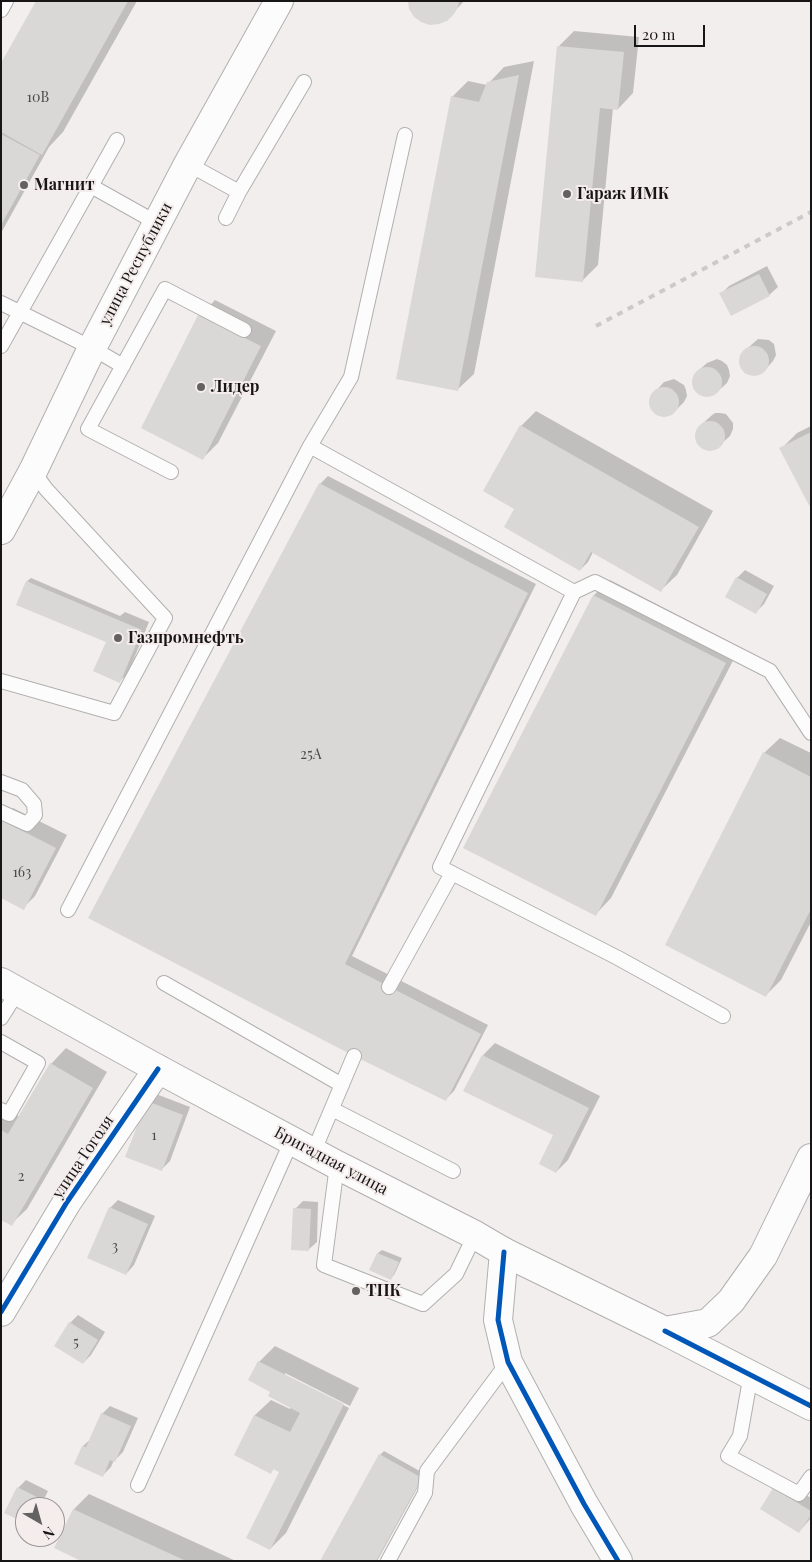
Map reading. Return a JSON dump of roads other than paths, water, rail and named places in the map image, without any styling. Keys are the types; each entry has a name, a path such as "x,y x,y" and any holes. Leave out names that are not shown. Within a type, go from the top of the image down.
{"main road":[{"name":"улица Республики","path":"1,530 33,471 92,348 188,164 279,1"},
{"name":"Бригадная улица","path":"10,986 158,1069 337,1165 475,1235 504,1252 752,1374 811,1406"},
{"name":"улица Гоголя","path":"1,1312 67,1202 158,1069"},
{"path":"666,1331 708,1323 731,1301 763,1256 811,1158"},
{"path":"504,1252 498,1320 508,1362 584,1504 618,1561"}],"lane":[{"path":"1,10 6,1"},
{"path":"226,218 239,192 304,82"},
{"path":"68,910 310,446 352,377 406,135"},
{"path":"1,346 117,140"},
{"path":"188,164 239,192"},
{"path":"91,186 157,223"},
{"path":"172,472 88,429 165,289 244,330"},
{"path":"1,303 92,348 122,366"},
{"path":"310,446 574,592"},
{"path":"1,681 114,713 165,618 46,489 33,471"},
{"path":"723,1016 618,958 440,867 574,592 595,582 770,671 811,733"},
{"path":"1,782 22,790 34,804 35,815 27,824 1,812"},
{"path":"388,987 452,873"},
{"path":"164,983 342,1084"},
{"path":"1,1018 10,986"},
{"path":"1,1042 38,1063 8,1114 1,1110"},
{"path":"138,1485 302,1146 332,1109 354,1056"},
{"path":"332,1109 453,1171"},
{"path":"337,1165 324,1265 423,1304 456,1274 475,1235"},
{"path":"388,1561 425,1493 427,1471 508,1362"},
{"path":"752,1374 740,1436 728,1456 799,1494 811,1477"}],"railway":[{"path":"596,326 811,212"}],"place":[{"name":"Магнит","path":"24,185"},
{"name":"Гараж ИМК","path":"567,194"},
{"name":"Лидер","path":"201,387"},
{"name":"Газпромнефть","path":"118,638"},
{"name":"ТПК","path":"356,1291"}]}
